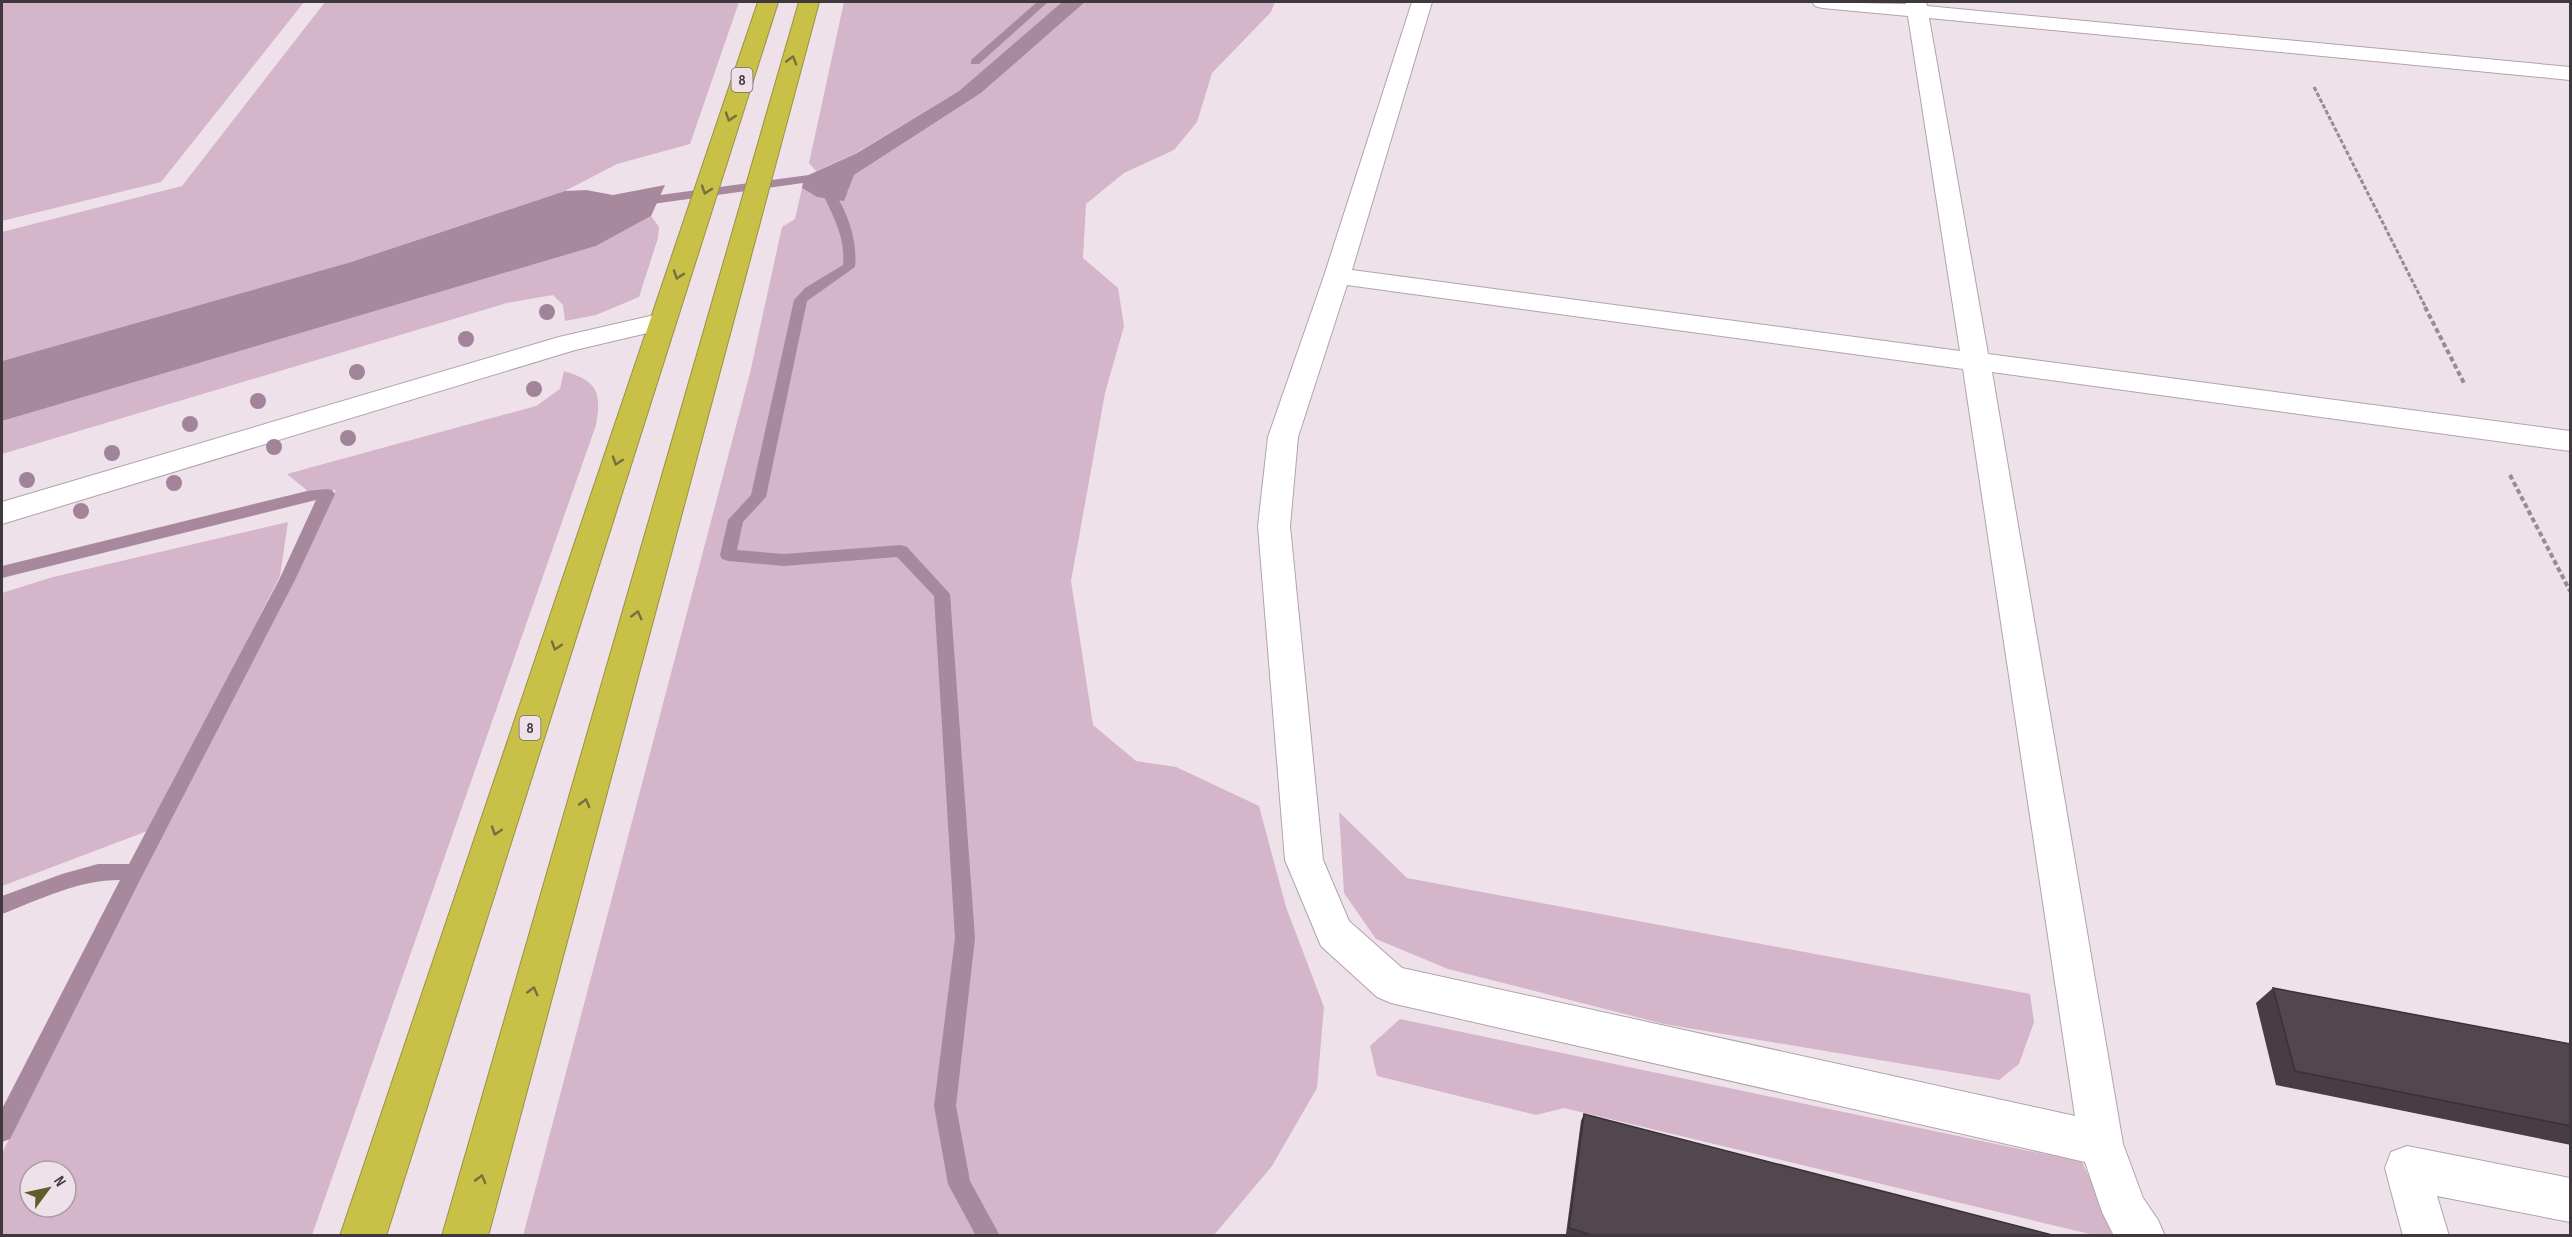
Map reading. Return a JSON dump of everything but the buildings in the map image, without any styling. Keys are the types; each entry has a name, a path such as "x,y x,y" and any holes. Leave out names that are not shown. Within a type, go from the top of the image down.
{"highway":[{"name":"8","path":"363,1236 768,2"},
{"path":"465,1236 809,2"}],"street":[{"path":"1422,2 1283,437 1274,526 1304,860 1335,933 1391,984 2101,1144"},
{"path":"1822,2 1916,7 2571,73"},
{"path":"1916,7 1976,363 2101,1144 2125,1212 2142,1236"},
{"path":"1336,276 2571,441"},
{"path":"2,513 569,343 663,321"},
{"path":"2426,1236 2407,1168 2571,1200"}],"path":[{"path":"2293,46 2571,591"}],"shaded area":[{"path":"2,2 304,2 161,182 2,221"},
{"path":"325,2 739,2 690,144 617,164 565,191 351,262 2,361 2,232 182,186"},
{"path":"844,2 1062,2 959,91 856,153 816,171 809,163"},
{"path":"1062,2 1085,2 981,93 854,175 844,201 817,197 802,188 804,177 857,153 959,91"},
{"path":"1085,2 1275,2 1271,12 1212,73 1197,122 1174,150 1124,173 1086,204 1083,258 1118,288 1124,326 1105,393 1071,581 1093,725 1136,761 1176,767 1259,806 1286,907 1324,1007 1317,1088 1272,1166 1214,1235 523,1236 750,373 782,227 795,219 802,188 817,197 848,192 854,175 981,93"},
{"path":"665,185 651,216 596,246 2,421 2,361 351,262 565,191 586,190 613,195"},
{"path":"651,216 659,227 658,238 639,297 596,315 565,321 563,305 553,295 507,303 2,454 2,421 596,246"},
{"path":"564,371 584,379 595,389 598,404 596,425 312,1235 2,1235 2,1153 336,490 309,492 287,474 536,406 560,389"},
{"path":"288,522 280,576 150,830 2,886 2,593 53,577"},
{"path":"1339,812 1407,878 2030,994 2034,1022 2019,1064 1999,1080 1664,1024 1448,969 1376,939 1344,893"},
{"path":"1400,1019 2082,1162 2103,1207 2112,1235 2094,1235 1564,1108 1536,1115 1377,1076 1370,1046"}],"waterway":[{"path":"975,62 1043,2"},
{"path":"638,202 824,177"},
{"path":"823,182 847,233 849,267 810,291 801,300 758,497 736,520 728,555 784,560 901,551 942,594 965,938 945,1106 959,1184 989,1236"},
{"path":"2,572 307,496 327,494 287,580 134,872"},
{"path":"2,905 62,882 98,872 134,872"},
{"path":"2,1131 134,872"}]}
